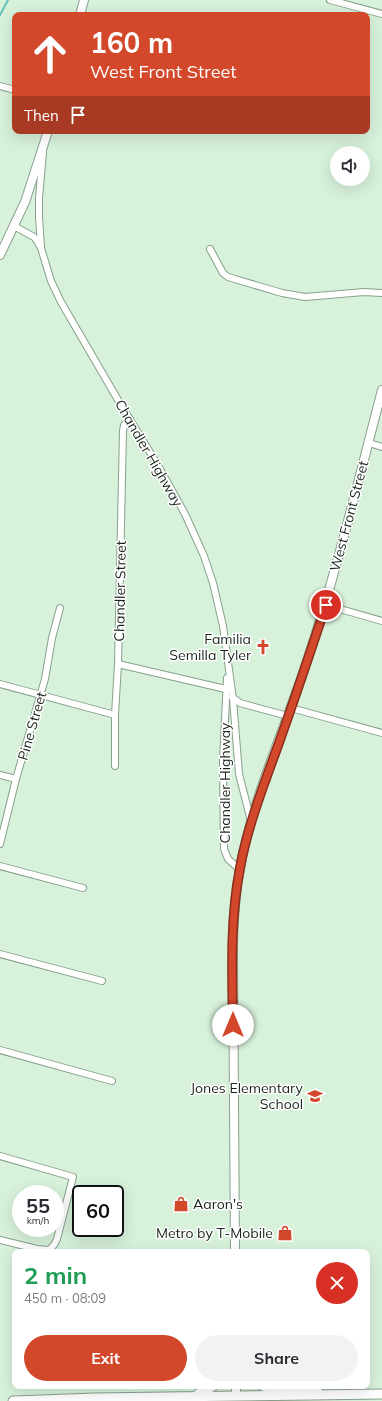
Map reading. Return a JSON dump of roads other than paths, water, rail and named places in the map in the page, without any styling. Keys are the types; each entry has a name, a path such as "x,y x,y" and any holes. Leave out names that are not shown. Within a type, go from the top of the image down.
{"highway":[{"path":"192,1396 208,1389"},
{"path":"310,1389 322,1394"},
{"path":"13,1401 236,1394 278,1396 382,1394"}],"main road":[{"path":"81,12 84,0"},
{"path":"0,255 25,202 47,134"},
{"name":"West Front Street","path":"239,869 251,822 326,605 348,527 382,390"},
{"path":"235,1249 232,956 239,869"}],"street":[{"path":"330,0 382,14"},
{"path":"0,86 12,89"},
{"name":"Chandler Highway","path":"41,248 39,198 44,142"},
{"name":"Chandler Highway","path":"14,226 34,237 38,241 51,281 61,302 185,514 204,556 212,579 220,612 228,668 229,690 223,761 224,849 228,859 239,869"},
{"path":"210,249 223,272 228,277 282,293 305,297 364,292 382,293"},
{"name":"Chandler Street","path":"115,766 114,714 118,664 123,431 124,425 130,419"},
{"path":"368,442 382,447"},
{"path":"326,605 382,621"},
{"name":"Pine Street","path":"0,844 16,779 41,695 52,638 60,608"},
{"path":"118,664 229,690 233,698 240,704 290,712 382,733"},
{"path":"0,684 114,714"},
{"name":"Chandler Highway","path":"233,698 239,774 251,822"},
{"path":"0,775 16,779"},
{"path":"0,866 83,888"},
{"path":"0,954 102,981"},
{"path":"0,1050 112,1081"},
{"path":"0,1156 73,1177 57,1239 51,1249"},
{"path":"0,1240 37,1249"}],"waterway":[{"path":"0,15 8,0"}],"place":[{"name":"Familia Semilla Tyler","path":"263,647"},
{"name":"Jones Elementary School","path":"315,1096"},
{"name":"Aaron's","path":"181,1204"},
{"name":"Metro by T-Mobile","path":"285,1233"}]}
